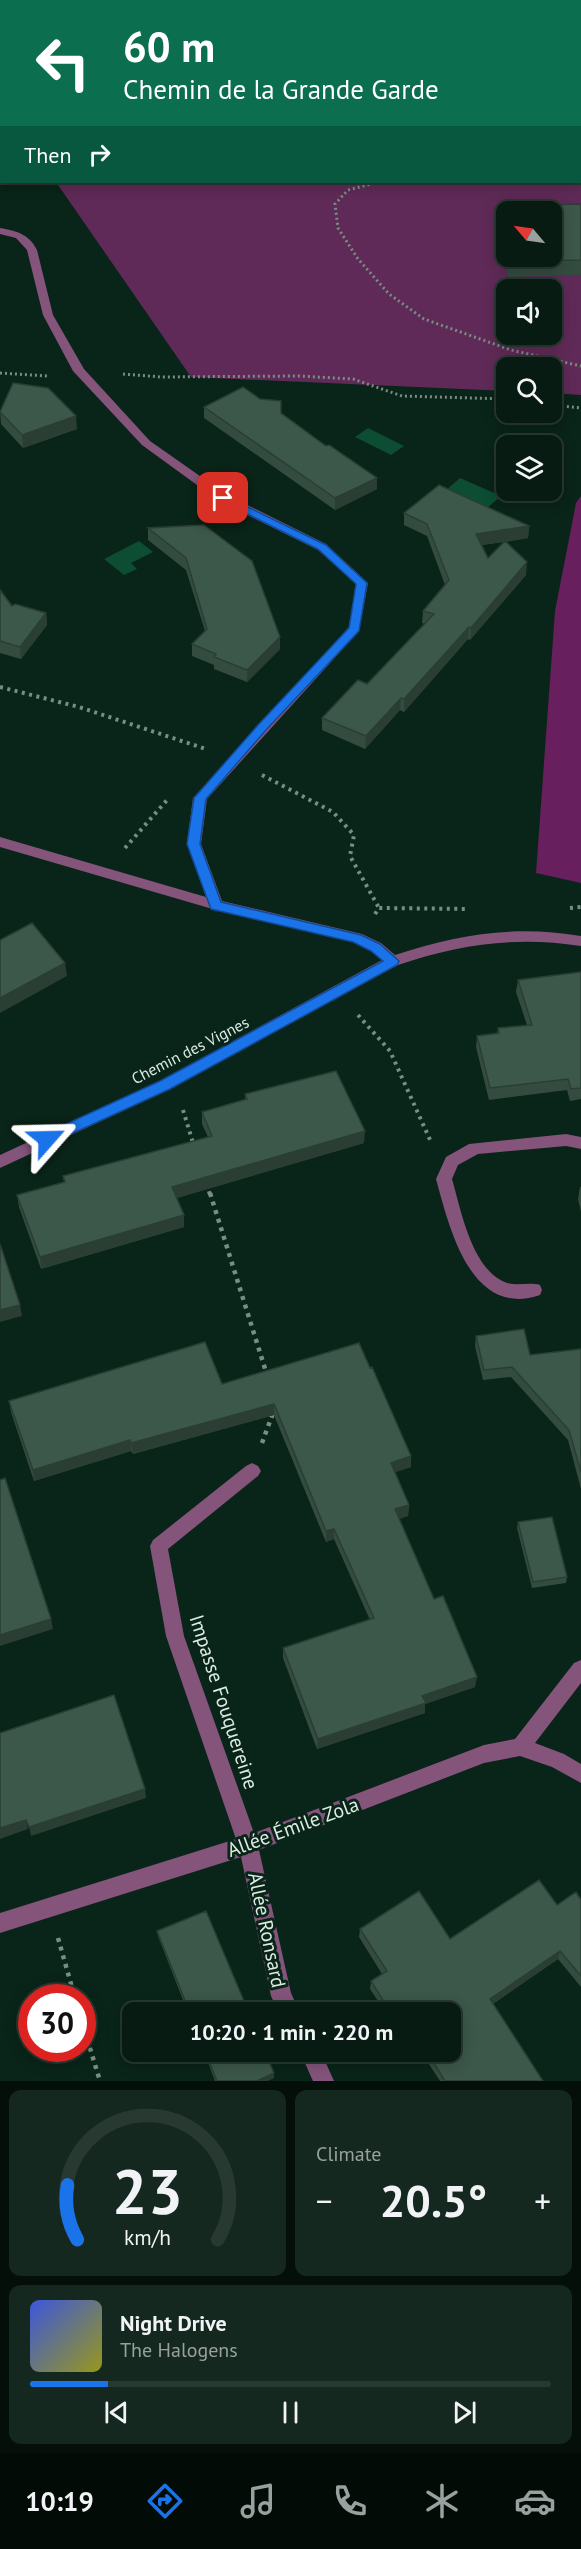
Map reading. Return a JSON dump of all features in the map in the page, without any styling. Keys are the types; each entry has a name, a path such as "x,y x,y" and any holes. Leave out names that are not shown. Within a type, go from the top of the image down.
{"street":[{"path":"0,231 20,234 28,241 33,250 48,315 79,371 146,443 223,498 322,547 362,583 355,628 200,798 194,844 216,905"},
{"path":"0,842 216,905 357,938 376,947 393,961"},
{"name":"Chemin des Vignes","path":"0,1162 165,1085 393,961 426,949 474,938 511,934 555,936 581,941"},
{"path":"534,1290 502,1289 483,1274 467,1254 444,1179 452,1161 475,1148 566,1140 581,1143"},
{"name":"Impasse Fouquereine","path":"248,1845 175,1636 159,1546 252,1471"},
{"path":"581,1669 520,1747 557,1760 581,1774"},
{"name":"Allée Émile Zola","path":"0,1923 48,1906 248,1845 484,1754 520,1747"},
{"name":"Allée Ronsard","path":"248,1845 284,2002"},
{"path":"314,2062 324,2081"}],"path":[{"path":"375,183 348,190 335,204 338,228 358,259 389,294 424,319 468,336 511,350 581,366"},
{"path":"0,373 46,376 79,371 161,377 298,376 353,379 402,396 496,399"},
{"path":"562,406 581,408"},
{"path":"124,849 171,796"},
{"path":"336,990 390,1051 431,1143 452,1161"},
{"path":"165,1085 182,1106 196,1150"},
{"path":"203,1173 269,1382"},
{"path":"252,1471 276,1404"},
{"path":"48,1906 71,1984"},
{"path":"94,2062 100,2081"}],"shaded area":[{"path":"57,183 581,183 581,395 562,394 562,357 496,357 496,391 191,377"},
{"path":"368,428 404,446 391,455 355,437"},
{"path":"460,478 496,494 496,500 486,509 445,491"},
{"path":"581,496 581,883 536,873 555,611 576,503"},
{"path":"139,541 153,552 131,563 137,569 124,575 104,559"}],"building":[{"path":"562,204 581,204 581,260 562,260"},
{"path":"13,383 48,388 76,416 22,435 0,412"},
{"path":"243,387 260,399 281,401 281,413 326,446 329,445 377,478 335,498 204,407"},
{"path":"439,485 529,526 476,534 488,558 505,541 527,562 471,628 469,627 404,699 401,698 366,736 322,718 358,680 367,684 434,614 423,611 449,580 427,524 404,513"},
{"path":"204,525 252,561 280,637 247,670 214,657 216,654 192,644 207,629 186,558 148,528"},
{"path":"0,590 12,606 15,604 46,613 20,647 0,641"},
{"path":"32,923 65,963 0,998 0,940"},
{"path":"581,972 581,1088 571,1089 568,1079 490,1088 477,1036 499,1033 498,1028 532,1025 518,980"},
{"path":"336,1071 365,1131 172,1187 184,1215 40,1257 17,1195 65,1182 63,1176 212,1136 202,1112 247,1099 245,1094"},
{"path":"0,1244 20,1305 0,1310"},
{"path":"524,1329 530,1355 581,1349 581,1472 569,1430 512,1367 484,1370 476,1336"},
{"path":"205,1342 222,1384 359,1343 411,1456 391,1463 409,1505 395,1509 434,1599 443,1596 477,1677 422,1696 426,1703 318,1739 283,1648 374,1618 334,1529 326,1531 274,1404 131,1443 130,1440 33,1470 9,1401"},
{"path":"5,1478 51,1619 0,1635 0,1480"},
{"path":"552,1517 567,1577 533,1582 518,1522"},
{"path":"114,1695 145,1789 29,1827 26,1820 0,1828 0,1733"},
{"path":"539,1880 557,1905 576,1892 581,1900 581,1976 560,1951 490,1999 543,2081 445,2081 433,2062 461,2062 461,2002 384,2002 371,1981 387,1971 360,1929 419,1891 450,1939"},
{"path":"206,1911 244,2002 186,2002 157,1931"},
{"path":"209,2062 269,2062 274,2073 257,2081 217,2081"}],"route":[{"path":"47,1139 165,1085 393,961 376,947 357,938 216,905 194,844 200,798 355,628 362,583 322,547 223,498"}]}
